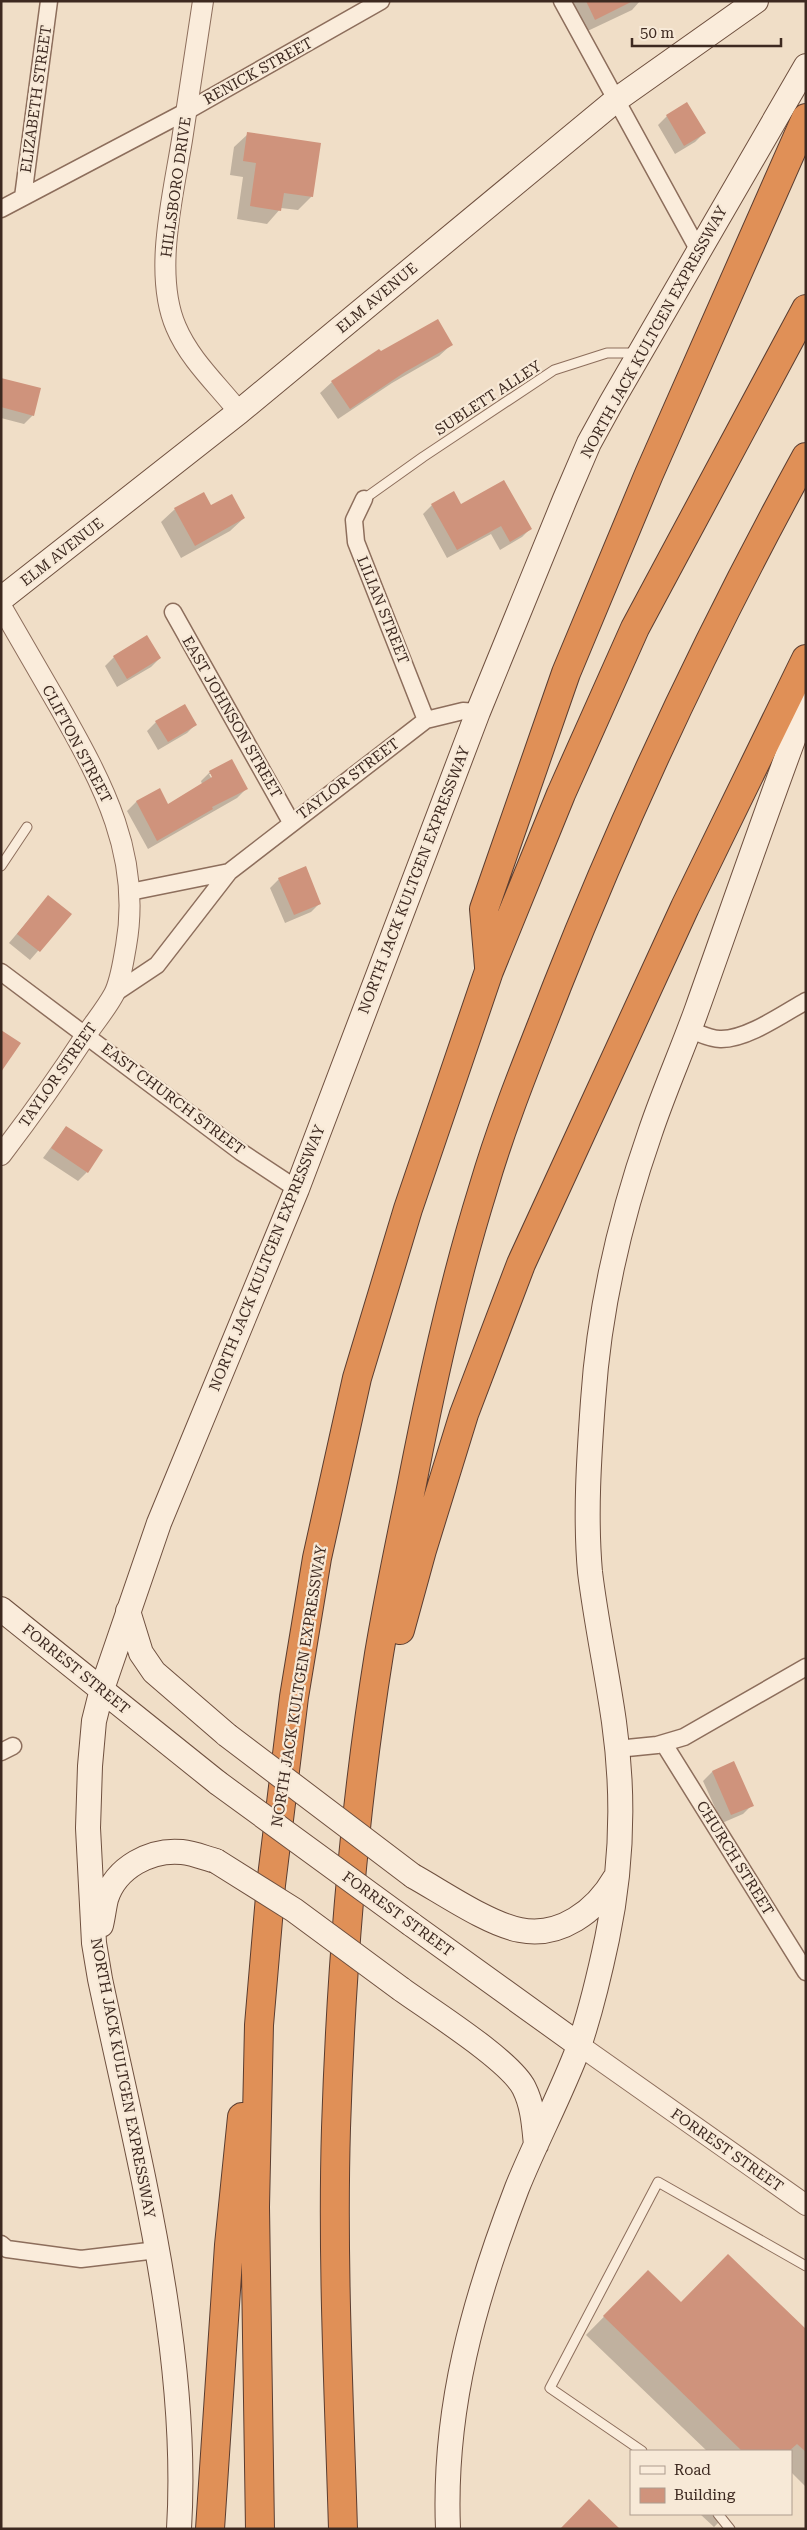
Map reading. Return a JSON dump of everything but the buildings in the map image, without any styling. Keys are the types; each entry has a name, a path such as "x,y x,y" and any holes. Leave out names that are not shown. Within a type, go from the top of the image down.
{"highway":[{"path":"490,971 484,909 566,673 649,474 806,118"},
{"name":"NORTH JACK KULTGEN EXPRESSWAY","path":"260,2529 255,2207 259,2025 271,1885 294,1698 317,1558 356,1378 393,1255 490,971 561,794 635,628 806,309"},
{"path":"342,2529 334,2266 336,2130 341,2010 362,1769 380,1651 426,1414 453,1292 484,1183 516,1092 597,885 678,706 755,551 806,456"},
{"path":"362,1769 422,1550 464,1414 521,1264 685,907 806,659"},
{"path":"210,2529 236,2159 264,1974"}],"main road":[{"name":"ELM AVENUE","path":"1,599 239,412 616,100 756,1"},
{"name":"NORTH JACK KULTGEN EXPRESSWAY","path":"179,2529 179,2448 175,2377 157,2250 96,1958 90,1882 89,1775 94,1721 102,1689 159,1523 297,1189 478,712 590,443 806,66"},
{"path":"448,2529 448,2446 466,2339 509,2210 579,2045 607,1940 616,1875 620,1831 617,1749 590,1566 589,1494 593,1396 602,1316 623,1221 650,1132 690,1030 806,705"},
{"name":"FORREST STREET","path":"1,1609 218,1783 579,2045"},
{"path":"128,1611 142,1653 154,1672 227,1735 413,1876 490,1918 520,1930 542,1931 559,1927 580,1918 605,1896 616,1875"},
{"path":"96,1958 107,1897 120,1876 133,1864 140,1859 161,1852 184,1852 216,1861 294,1910 509,2068 523,2087 531,2106 536,2145"}],"street":[{"name":"ELIZABETH STREET","path":"23,197 49,1"},
{"name":"HILLSBORO DRIVE","path":"203,1 169,222 166,274 168,302 175,326 185,346 200,368 215,381 239,412"},
{"name":"RENICK STREET","path":"1,209 186,111 381,1"},
{"path":"562,1 699,251"},
{"name":"LILIAN STREET","path":"364,499 354,520 356,542 426,720"},
{"name":"CLIFTON STREET","path":"1,606 81,746 108,800 125,853 130,892"},
{"name":"EAST JOHNSON STREET","path":"173,612 291,822"},
{"name":"TAYLOR STREET","path":"114,993 157,965 229,872 291,822 426,720 463,711 478,712"},
{"name":"TAYLOR STREET","path":"1,1155 48,1093 114,993 122,967 129,928 130,892 229,872"},
{"name":"EAST CHURCH STREET","path":"1,972 87,1034 242,1152 297,1189"},
{"path":"690,1030 719,1039 736,1037 806,1001"},
{"path":"617,1749 664,1744 699,1729 710,1720 806,1668"},
{"name":"CHURCH STREET","path":"664,1744 806,1972"},
{"name":"FORREST STREET","path":"579,2045 806,2205"},
{"path":"1,2244 7,2249 81,2259 157,2250"}],"lane":[{"name":"SUBLETT ALLEY","path":"364,499 423,457 554,370 607,353 640,354"},
{"path":"1,866 27,827"},
{"path":"641,2450 550,2388 658,2182 804,2262"},
{"path":"719,2515 730,2529"}]}
